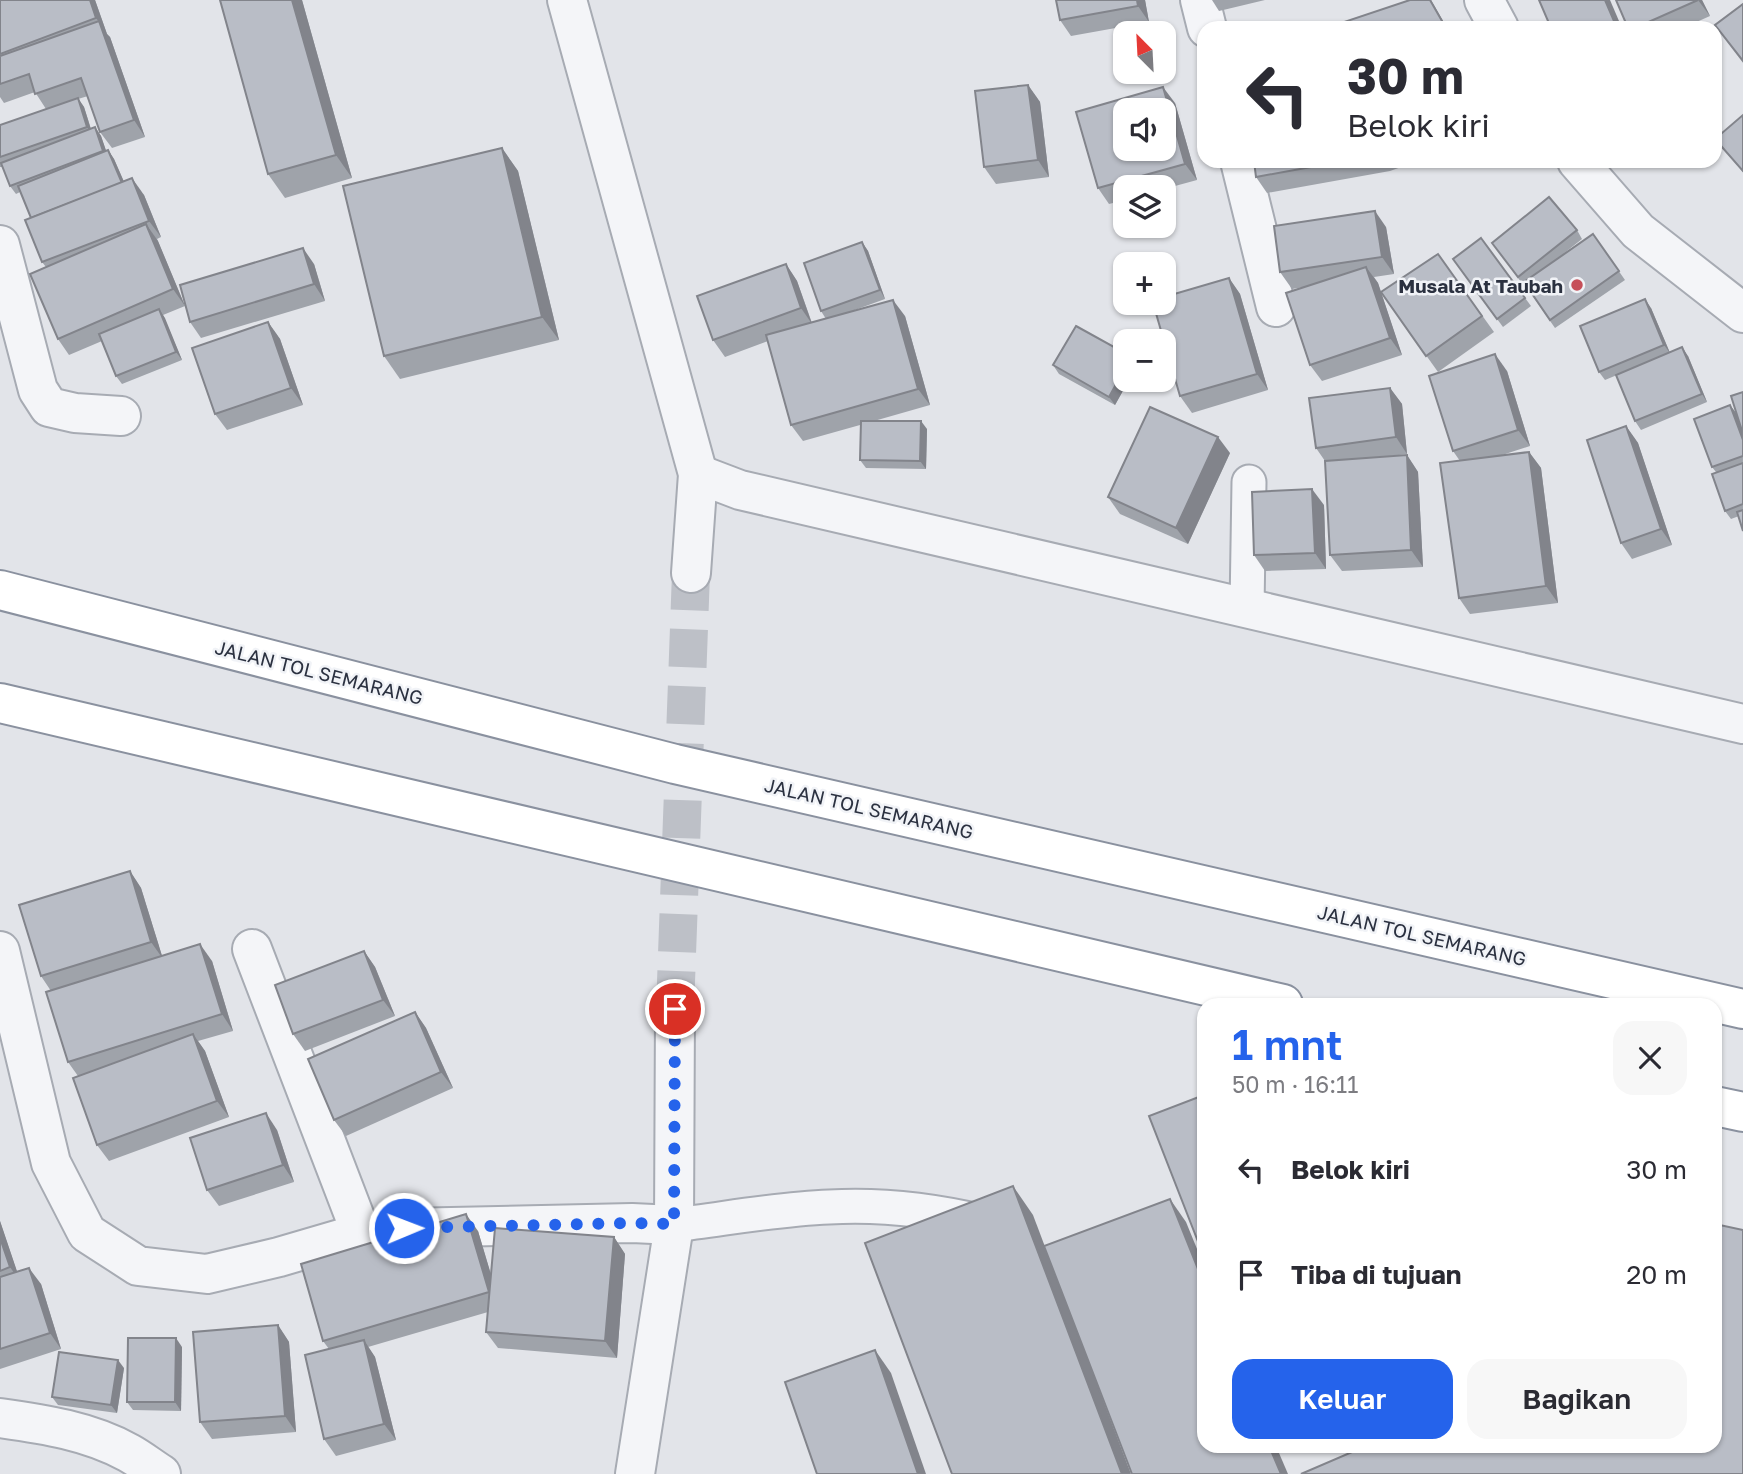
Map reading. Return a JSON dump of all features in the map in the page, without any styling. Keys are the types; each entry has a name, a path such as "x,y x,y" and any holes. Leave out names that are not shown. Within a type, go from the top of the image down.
{"highway":[{"name":"JALAN TOL SEMARANG","path":"0,590 675,764 1695,998"},
{"path":"0,703 1257,998"},
{"name":"JALAN TOL SEMARANG","path":"1722,1004 1743,1009"},
{"path":"1722,1107 1743,1112"}],"street":[{"path":"567,0 698,474 691,573"},
{"path":"1200,0 1205,21"},
{"path":"1484,0 1495,21"},
{"path":"1242,168 1276,307"},
{"path":"1583,168 1638,231 1743,313"},
{"path":"0,245 38,390 49,407 75,413 121,416"},
{"path":"698,474 740,490 1743,724"},
{"path":"252,949 361,1233"},
{"path":"0,951 51,1163 87,1233 138,1266 207,1274 361,1233 404,1228 674,1224"},
{"path":"635,1474 674,1224 675,1009"},
{"path":"0,1418 46,1425 88,1437 127,1452 161,1474"}],"lane":[{"path":"1247,608 1249,482"},
{"path":"674,1224 851,1206 925,1210 983,1222"}],"building":[{"path":"0,0 90,0 96,18 0,54"},
{"path":"220,0 292,0 336,155 268,174"},
{"path":"1056,0 1137,0 1138,6 1060,20"},
{"path":"1410,0 1430,0 1442,21 1347,21"},
{"path":"1539,0 1605,0 1614,21 1548,21"},
{"path":"1616,0 1698,0 1651,21 1625,21"},
{"path":"1743,4 1743,61 1722,34 1720,21"},
{"path":"99,21 134,120 100,132 81,78 35,94 29,74 0,84 0,56"},
{"path":"1028,85 1038,160 984,167 975,91"},
{"path":"1163,87 1166,98 1125,98"},
{"path":"78,98 87,127 0,157 0,125"},
{"path":"1113,101 1113,161 1176,161 1176,132 1185,164 1145,175 1113,175 1113,184 1098,188 1076,112"},
{"path":"1743,115 1743,171 1722,147 1722,133"},
{"path":"95,127 103,151 10,186 1,163"},
{"path":"502,148 542,317 384,356 343,186"},
{"path":"108,150 122,183 31,218 18,186"},
{"path":"1255,168 1306,168 1256,177"},
{"path":"132,178 149,221 42,262 25,220"},
{"path":"1549,197 1577,230 1518,277 1492,243"},
{"path":"1375,211 1382,257 1280,272 1274,226"},
{"path":"146,224 173,289 58,339 30,274"},
{"name":"Musala At Taubah","path":"1593,234 1619,271 1550,320 1524,282"},
{"path":"1481,238 1525,298 1497,319 1453,259"},
{"path":"862,242 880,290 821,311 804,263"},
{"path":"303,248 314,284 190,322 180,285"},
{"path":"1438,254 1482,316 1426,356 1381,292"},
{"path":"786,264 801,308 713,340 697,296"},
{"path":"1366,267 1390,338 1310,365 1286,293"},
{"path":"1229,278 1257,374 1180,396 1176,382 1176,329 1161,329 1156,315 1176,315 1176,293"},
{"path":"1645,299 1664,345 1599,372 1580,326"},
{"path":"893,300 918,389 791,425 766,335"},
{"path":"159,309 176,352 116,376 99,334"},
{"path":"268,322 291,388 215,414 192,348"},
{"path":"1076,326 1113,346 1113,390 1109,397 1053,365"},
{"path":"1682,347 1702,394 1635,421 1616,375"},
{"path":"1495,354 1518,430 1453,451 1429,376"},
{"path":"1390,388 1396,437 1316,448 1309,398"},
{"path":"1743,392 1743,434 1731,396"},
{"path":"1730,405 1743,440 1743,456 1712,467 1694,419"},
{"path":"1150,407 1218,437 1176,528 1108,497"},
{"path":"861,421 921,421 920,461 860,460"},
{"path":"1626,426 1661,529 1621,543 1587,440"},
{"path":"1529,452 1546,586 1459,598 1440,463"},
{"path":"1407,455 1411,550 1330,555 1325,461"},
{"path":"1743,463 1743,504 1725,511 1712,474"},
{"path":"1312,489 1315,553 1254,555 1252,492"},
{"path":"1743,510 1743,531 1737,512"},
{"path":"130,871 151,942 41,976 19,905"},
{"path":"200,944 222,1014 68,1062 46,992"},
{"path":"364,951 383,1000 293,1034 275,985"},
{"path":"415,1012 441,1072 334,1120 308,1059"},
{"path":"193,1034 217,1101 97,1145 73,1078"},
{"path":"1197,1098 1197,1239 1149,1116"},
{"path":"266,1113 283,1165 207,1190 190,1138"},
{"path":"1013,1186 1122,1474 952,1474 865,1243"},
{"path":"1170,1199 1197,1266 1197,1453 1272,1453 1281,1474 1132,1474 1044,1246"},
{"path":"466,1214 489,1292 323,1341 301,1264"},
{"path":"1722,1226 1743,1230 1743,1474 1301,1474 1350,1453 1722,1453"},
{"path":"495,1228 614,1237 605,1341 486,1332"},
{"path":"0,1238 10,1267 0,1271"},
{"path":"29,1268 50,1333 0,1349 0,1277"},
{"path":"278,1325 285,1416 200,1422 193,1332"},
{"path":"128,1338 176,1338 175,1402 127,1402"},
{"path":"364,1340 384,1424 324,1439 305,1355"},
{"path":"875,1350 918,1474 817,1474 785,1382"},
{"path":"59,1352 118,1360 111,1405 52,1397"}],"tunnel":[{"path":"675,1009 691,573"}],"place":[{"name":"Musala At Taubah","path":"1577,285"}],"route":[{"path":"404,1228 674,1224 675,1009"}]}
